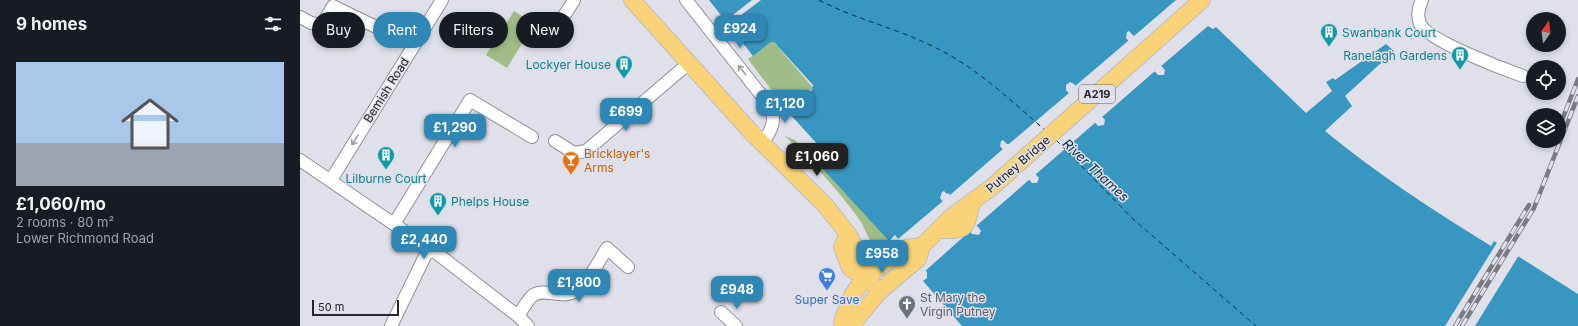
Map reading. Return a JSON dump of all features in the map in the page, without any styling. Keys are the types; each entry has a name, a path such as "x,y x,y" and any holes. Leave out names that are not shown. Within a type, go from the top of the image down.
{"main road":[{"path":"632,0 762,142 825,205 848,234 860,243 870,255 888,260"},
{"name":"Putney Bridge","path":"922,246 939,230 960,230 966,225 972,203 992,188 1202,0"},
{"path":"848,234 852,245 865,266 865,277 880,291"},
{"path":"842,326 843,318 853,294 865,277 907,248 922,246 918,259 880,291 855,321 848,326"}],"street":[{"name":"Bemish Road","path":"431,17 442,0"},
{"path":"566,12 574,0"},
{"path":"686,0 769,105 773,113 774,120 770,132 762,142"},
{"path":"1422,0 1418,10 1418,17 1421,25 1426,31 1458,49 1523,76"},
{"path":"330,12 335,3 367,24 373,26"},
{"path":"300,17 312,23"},
{"name":"Bemish Road","path":"331,180 412,48"},
{"path":"555,141 574,152 586,151 689,63"},
{"path":"394,224 470,100 532,137"},
{"path":"300,160 429,248 518,316 528,326"},
{"path":"391,326 429,248"},
{"path":"518,316 532,296 539,293 557,295 574,292 587,280 608,248 628,267"},
{"path":"721,312 736,326"}],"green space":[{"path":"514,11 516,12 516,48 519,48 507,68 486,55 490,48 508,48 508,20"},
{"path":"771,42 774,42 813,88 788,112 748,59"},
{"path":"785,136 795,140 859,206 889,241 883,247 874,244 871,241 859,219 843,197"}],"water":[{"name":"River Thames","path":"709,0 1185,0 1213,29 1216,27 1306,113 1332,91 1326,82 1333,78 1335,80 1386,44 1394,51 1345,96 1352,106 1325,131 1385,177 1448,219 1491,246 1494,241 1578,294 1578,326 962,326 923,281 927,278 927,272 895,235 889,241 822,168 831,159 788,112 812,90 813,85 774,42 771,42 753,56","holes":["1129,31 1165,70 1164,75 1158,75 1126,38 1127,32","1070,82 1074,84 1105,120 1104,125 1098,126 1066,90 1066,85","1003,140 1039,178 1037,183 1032,183 1000,146 1001,141","944,191 979,228 981,231 979,235 972,234 940,198 942,192"]}],"pier":[{"path":"752,0 761,0 728,25 725,21"},
{"path":"1176,0 1188,0 1213,26 1217,25 1213,29 1208,26 1160,67 1132,35 1134,36"},
{"path":"1128,38 1158,72 1155,71 1101,118 1102,120 1074,87 1128,41"},
{"path":"1069,90 1098,124 1096,122 1035,175 1036,177 1006,144 1009,144 1069,93"},
{"path":"1003,146 1032,180 1030,179 975,227 946,195 948,193 950,195 1003,149"},
{"path":"943,198 973,232 970,231 924,272 895,238 898,239 943,201"},
{"path":"1498,241 1519,255 1475,326 1445,326"}],"ferry route":[{"path":"819,0 847,13 904,34 948,54 977,73 1045,130"},
{"path":"1056,140 1132,218 1256,326"}],"railway":[{"path":"1566,110 1578,79"},
{"path":"1462,326 1534,208 1578,96"},
{"path":"1455,326 1529,205"}],"place":[{"name":"Swanbank Court","path":"1329,47"},
{"name":"Ranelagh Gardens","path":"1460,70"},
{"name":"Lockyer House","path":"624,79"},
{"name":"Lilburne Court","path":"386,170"},
{"name":"Bricklayer's Arms","path":"571,175"},
{"name":"Phelps House","path":"438,216"},
{"name":"Super Save","path":"827,291"},
{"name":"St Mary the Virgin Putney","path":"907,319"}]}
